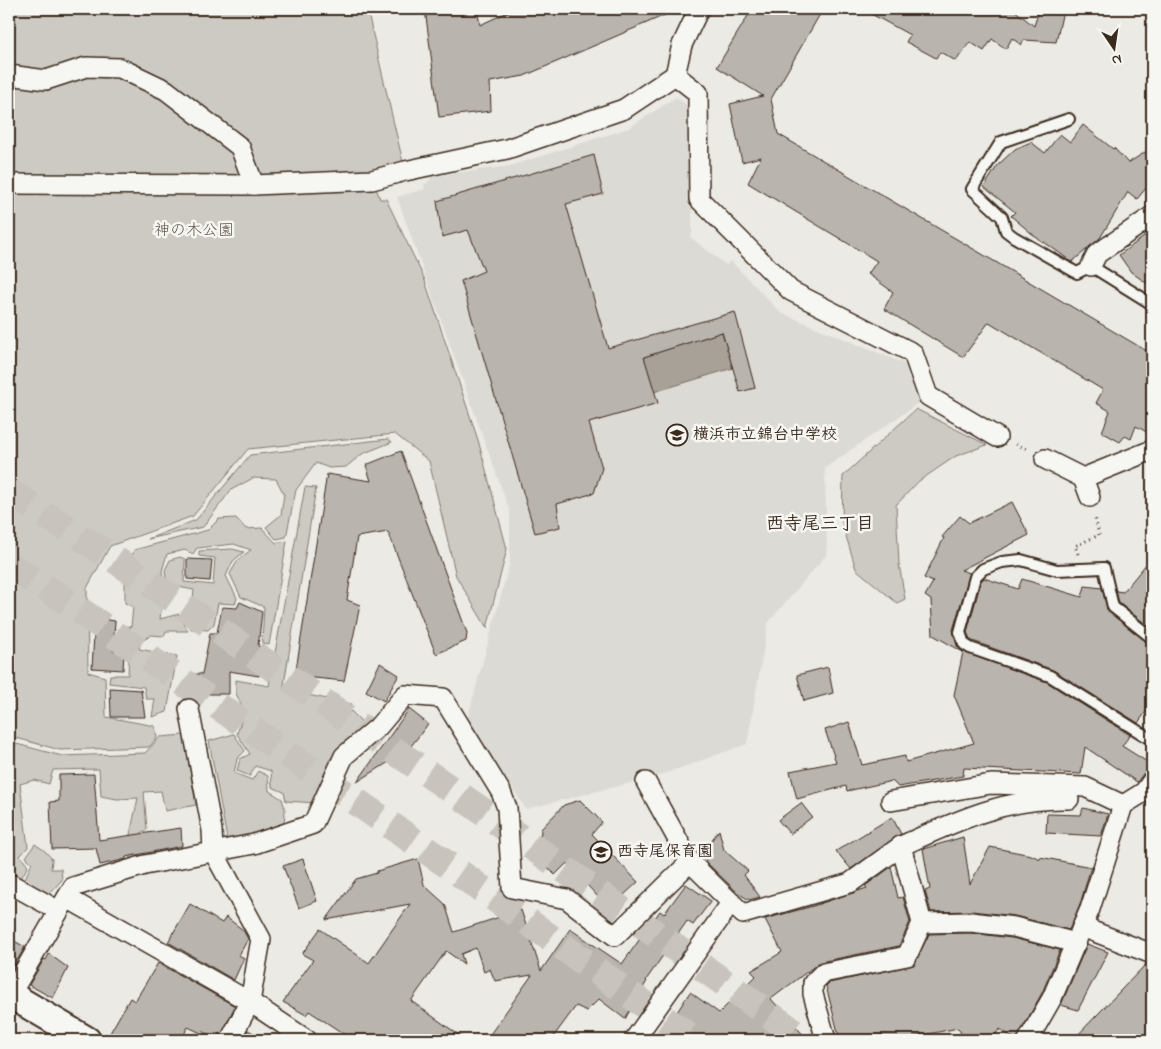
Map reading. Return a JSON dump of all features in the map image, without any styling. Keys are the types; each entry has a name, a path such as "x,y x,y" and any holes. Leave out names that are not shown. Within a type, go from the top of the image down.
{"street":[{"path":"9,184 254,185 372,180 507,149 624,109 675,75 682,45 699,9"},
{"path":"9,75 46,80 86,68 120,68 166,90 240,147 254,185"},
{"path":"675,75 698,93 699,199 791,291 913,353 928,396 997,436"},
{"path":"1091,266 1097,254 1152,216"},
{"path":"1083,478 1152,451"},
{"path":"1045,459 1083,478 1090,497"},
{"path":"87,1040 9,995 73,887 145,865 254,844 313,824 344,756 378,727 405,695 443,698 501,792 507,808 512,888 567,899 615,936 690,862"},
{"path":"189,709 212,830 213,851 261,939 250,1002 230,1040"},
{"path":"1028,1040 1052,998 1090,909 1122,808 1144,792 1152,781"},
{"path":"646,782 690,862 743,914 850,883 901,846 960,820 1013,803 1045,798 1084,800 1122,808"},
{"path":"891,801 991,784 1085,787 1122,808"},
{"path":"826,1040 813,994 814,983 823,973 907,956 922,923 901,846"},
{"path":"9,883 63,904 250,1002 307,1040"},
{"path":"634,1040 731,903"},
{"path":"922,923 971,922 1079,935 1152,954"}],"lane":[{"path":"1069,119 1001,142 972,189 1002,218 1006,230 1014,237 1077,273 1091,266 1152,304"},
{"path":"1152,638 1112,607 1104,568 1057,570 1021,560 1002,562 983,569 974,577 960,632 964,644 970,648 1050,676 1152,740"}],"path":[{"path":"997,436 1045,459"},
{"path":"1090,497 1099,535 1075,546 1078,556 1100,554 1104,568"}],"shaded area":[{"name":"横浜市立錦台中学校","path":"676,97 693,110 692,234 690,237 726,265 731,261 781,313 910,366 920,402 825,468 827,554 768,623 747,744 658,776 526,809 467,720 510,562 510,512 397,197 425,189 424,184 427,184 431,176 510,166 629,128"},
{"path":"722,332 733,368 654,392 644,357"}],"green space":[{"name":"神の木公園","path":"9,9 367,9 405,171 373,180 380,199 386,199 424,278 478,440 507,549 487,628 456,576 429,461 395,434 248,449 193,516 110,546 87,588 88,672 105,677 106,717 155,726 157,738 149,747 60,750 9,736"},
{"path":"916,409 987,445 956,456 919,481 896,505 899,564 905,599 897,603 856,569 842,523 843,476"},
{"path":"388,439 392,442 362,454 346,467 329,468 316,463 296,490 286,537 276,539 266,527 281,515 284,494 276,479 253,478 231,490 203,527 148,539 196,520 250,455"},
{"path":"305,487 316,488 283,690 352,704 349,709 365,725 329,760 316,803 286,801 284,792 272,787 271,771 255,766 250,776 237,771 240,759 250,754 237,734 244,712 236,693 236,680 269,686"},
{"path":"236,518 246,529 262,528 276,543 287,541 269,645 262,643 264,607 241,597 230,574 238,560 251,550 234,544 197,548 193,554 185,550 167,554 162,571 164,588 160,619 179,614 188,631 166,631 164,636 151,635 141,642 139,649 177,656 167,712 152,717 155,699 146,699 144,687 109,683 110,675 128,675 129,649 123,636 126,626 131,627 133,607 125,603 125,580 134,550 208,530 219,519"},
{"path":"232,549 244,552 233,561 226,576 237,598 235,604 218,603 214,624 208,630 191,629 183,613 193,600 194,590 178,587 167,588 165,570 170,560 180,557 185,559 184,582 213,585 215,558 199,556 199,551"},
{"path":"234,734 245,751 237,759 234,773 252,780 258,771 268,776 269,791 282,799 285,809 284,828 249,838 227,839 209,741"},
{"path":"184,735 196,805 165,811 161,791 144,792 147,830 142,832 145,850 138,851 139,861 130,861 129,839 138,798 117,799 101,796 99,769 53,770 49,784 34,780 20,784 28,847 20,856 28,866 20,880 9,872 9,742 62,756 145,753 160,737"},
{"path":"35,844 52,859 51,869 61,869 62,880 46,897 23,883 32,863 26,857"}],"building":[{"path":"425,9 477,9 480,25 514,9 679,9 524,76 490,82 491,111 439,117"},
{"path":"752,9 823,9 771,99 778,134 1152,354 1152,435 1136,426 1131,439 1125,436 1120,442 1102,432 1110,411 1096,403 1103,390 989,322 963,357 884,309 893,292 868,274 877,261 748,183 761,157 742,162 730,104 763,96 717,67"},
{"path":"862,9 1013,9 1034,26 1038,13 1063,11 1056,42 1024,40 1021,45 1012,38 1006,49 992,39 984,51 970,42 956,61 940,52 936,58 906,42 910,35"},
{"path":"1083,125 1114,148 1128,163 1152,148 1152,181 1137,199 1128,192 1100,238 1072,262 1043,243 1011,216 1015,212 984,187 998,165 1015,149 1031,142 1045,153 1060,134 1070,142"},
{"path":"594,155 603,194 566,204 608,348 735,312 755,388 740,392 722,332 644,357 658,403 589,423 602,468 594,493 557,504 560,527 535,533 461,281 484,271 468,230 442,237 437,201"},
{"path":"1152,231 1152,287 1131,272 1119,255"},
{"path":"401,451 467,633 466,641 436,654 388,532 357,537 347,600 360,605 344,681 295,676 327,474 371,481 366,465"},
{"path":"1012,502 1029,535 961,570 970,573 953,630 957,646 968,654 1047,682 1130,735 1122,746 1152,765 1152,770 1143,774 1137,782 1085,747 1081,774 964,768 963,776 898,787 892,781 847,791 846,786 797,799 790,771 836,762 825,730 849,722 862,765 905,756 906,762 974,743 954,695 963,652 933,635 931,600 925,596 933,582 924,578 944,538 942,537 960,516 969,523"},
{"path":"1152,557 1152,629 1119,603 1116,591 1123,592"},
{"path":"187,559 212,560 210,581 187,579"},
{"path":"984,578 1018,589 1022,579 1082,597 1085,586 1102,588 1109,612 1152,645 1152,703 1138,723 1053,670 970,640 967,632 981,581"},
{"path":"240,602 262,612 258,646 263,648 259,676 229,671 229,694 198,694 196,674 202,674 210,633 217,633 222,607 237,608"},
{"path":"95,618 115,621 113,651 124,652 123,670 92,668"},
{"path":"380,663 399,675 384,701 366,691"},
{"path":"828,667 833,693 804,701 797,675"},
{"path":"110,688 141,690 145,717 111,717"},
{"path":"409,709 428,724 408,750 357,782"},
{"path":"94,774 99,840 181,828 182,846 126,857 126,859 100,865 96,848 52,849 50,802 59,801 59,775"},
{"path":"580,800 602,822 592,834 638,882 609,909 567,863 555,875 539,858 541,829 564,805"},
{"path":"801,803 812,817 790,834 778,820"},
{"path":"1083,808 1108,814 1101,836 1046,833 1047,814 1081,815"},
{"path":"892,817 901,834 851,869 836,851"},
{"path":"719,830 724,850 748,871 744,875 760,897 749,900 738,893 706,862 703,852"},
{"path":"963,837 970,884 990,847 1031,855 1040,859 1040,857 1091,867 1081,901 1069,930 1015,916 972,911 931,912 925,891 930,889 923,849"},
{"path":"303,859 317,901 299,908 283,866"},
{"path":"418,859 424,885 445,904 454,932 521,910 541,971 570,929 622,964 660,911 664,914 686,884 711,901 693,925 687,921 646,980 625,1019 599,999 587,1011 576,1006 551,1040 486,1040 532,975 495,981 490,969 484,972 476,948 461,954 464,964 446,951 411,1001 466,1040 353,1040 309,1011 306,1015 283,1002 313,960 302,954 320,929 369,963 410,904 326,920 356,879"},
{"path":"891,867 898,898 903,897 910,922 899,946 820,962 771,999 808,1040 707,1040 695,1035 691,1040 659,1040 690,992 719,1013 756,976 751,971 782,952 765,919 813,906 867,888 865,886"},
{"path":"190,904 222,923 226,917 243,930 248,939 239,955 244,958 234,980 168,942"},
{"path":"970,933 1012,938 1060,950 1042,993 1016,1040 1000,1029 990,1040 965,1040 958,1028 914,1037 914,1040 840,1040 826,986 829,983 914,965 929,934"},
{"path":"9,938 25,947 10,973 9,973"},
{"path":"1087,944 1108,952 1078,1010 1061,1005"},
{"path":"49,954 68,968 53,998 29,985"},
{"path":"158,963 235,1006 219,1040 202,1031 201,1033 188,1027 181,1040 122,1040 110,1033 130,998 135,1001"},
{"path":"1146,964 1152,965 1152,1034 1147,1040 1073,1040"},
{"path":"248,1030 266,1040 243,1040"}],"tunnel":[{"path":"9,492 104,552 478,808 805,1040"},
{"path":"9,565 63,599 448,865 694,1040"}],"place":[{"name":"横浜市立錦台中学校","path":"677,435"},
{"name":"西寺尾保育園","path":"601,852"}],"district":[{"name":"西寺尾三丁目","path":"820,525"}]}
